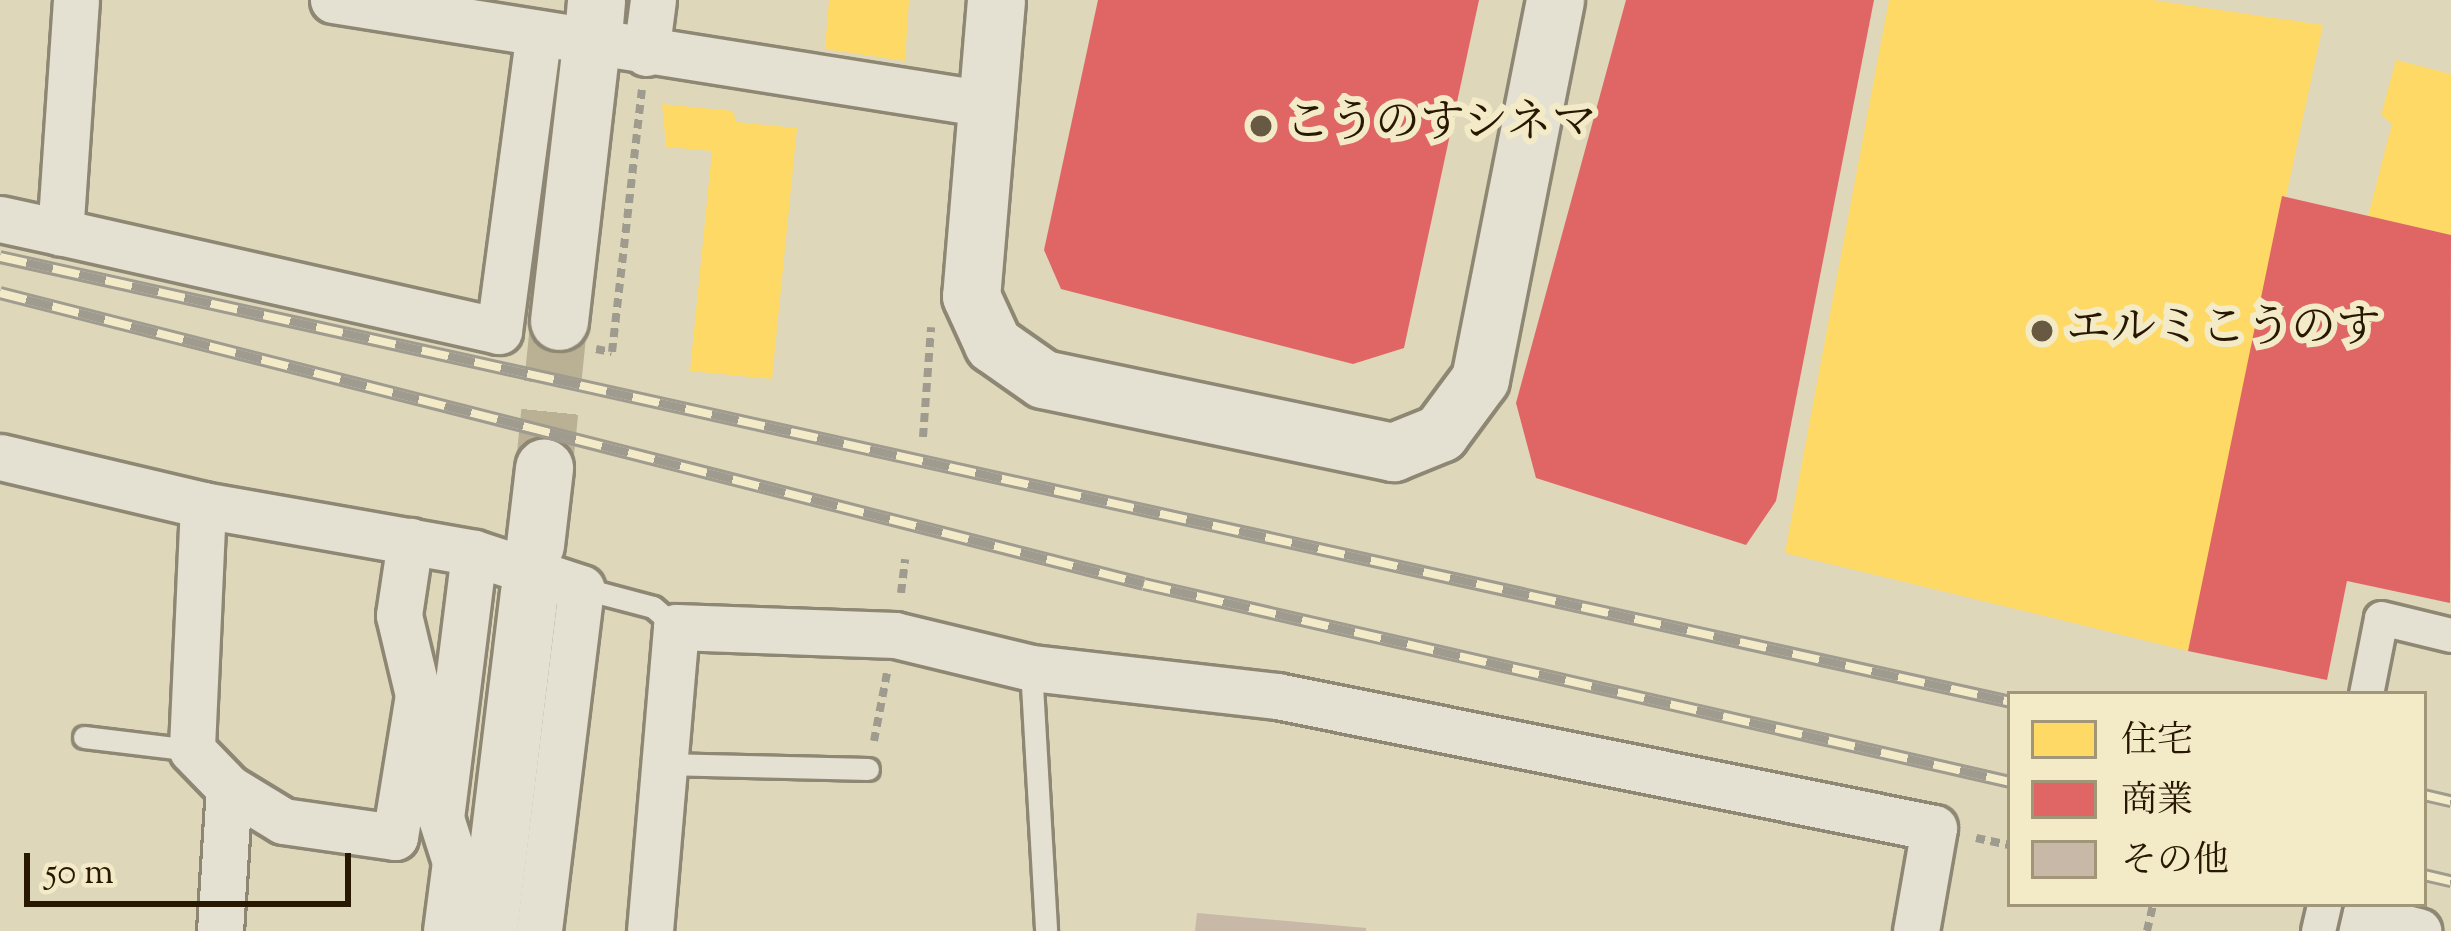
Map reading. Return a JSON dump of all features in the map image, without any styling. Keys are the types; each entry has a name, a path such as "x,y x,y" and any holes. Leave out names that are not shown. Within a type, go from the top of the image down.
{"street":[{"path":"60,232 76,0"},
{"path":"333,0 570,27 646,53 987,104"},
{"path":"646,53 653,0"},
{"path":"997,0 971,296 993,344 1017,366 1043,379 1393,452 1440,433 1480,379 1555,0"},
{"path":"0,219 499,331 570,27"},
{"path":"559,321 570,27"},
{"path":"0,457 202,505 474,553 548,575"},
{"path":"538,931 548,575 544,469"},
{"path":"202,505 192,750 229,788 283,821 395,837 418,695 399,615 410,541"},
{"path":"446,931 454,862 441,818 474,553"},
{"path":"488,931 548,575"},
{"path":"2367,691 2381,618 2451,635"},
{"path":"650,931 676,627 895,635 1031,668 1277,696 1934,828 1916,931"},
{"path":"220,931 229,788"},
{"path":"2361,931 2364,918 2419,931"}],"lane":[{"path":"548,575 653,607 676,627"},
{"path":"1031,668 1046,931"},
{"path":"84,737 192,750"},
{"path":"664,764 868,769"}],"building: 住宅":[{"path":"829,0 909,0 905,61 825,49"},
{"path":"1889,0 2152,0 2323,25 2188,651 1785,553"},
{"path":"2396,60 2451,74 2451,235 2368,216 2392,124 2381,115"},
{"path":"662,104 733,111 736,122 797,128 772,379 690,371 712,151 666,147"}],"building: 商業":[{"path":"1098,0 1479,0 1404,348 1353,364 1061,289 1044,250"},
{"path":"1626,0 1874,0 1776,501 1746,545 1536,478 1516,403"},
{"path":"2282,196 2451,235 2450,603 2347,581 2327,680 2188,651"}],"building: その他":[{"path":"1197,913 1366,928 1366,931 1195,931"}],"tunnel":[{"path":"544,468 559,321"}],"railway":[{"path":"0,257 2007,701"},
{"path":"0,293 1144,584 2007,781"},
{"path":"2427,796 2451,801"},
{"path":"2427,876 2451,881"}],"place":[{"name":"こうのすシネマ","path":"1261,126"},
{"name":"エルミこうのす","path":"2042,331"}]}
